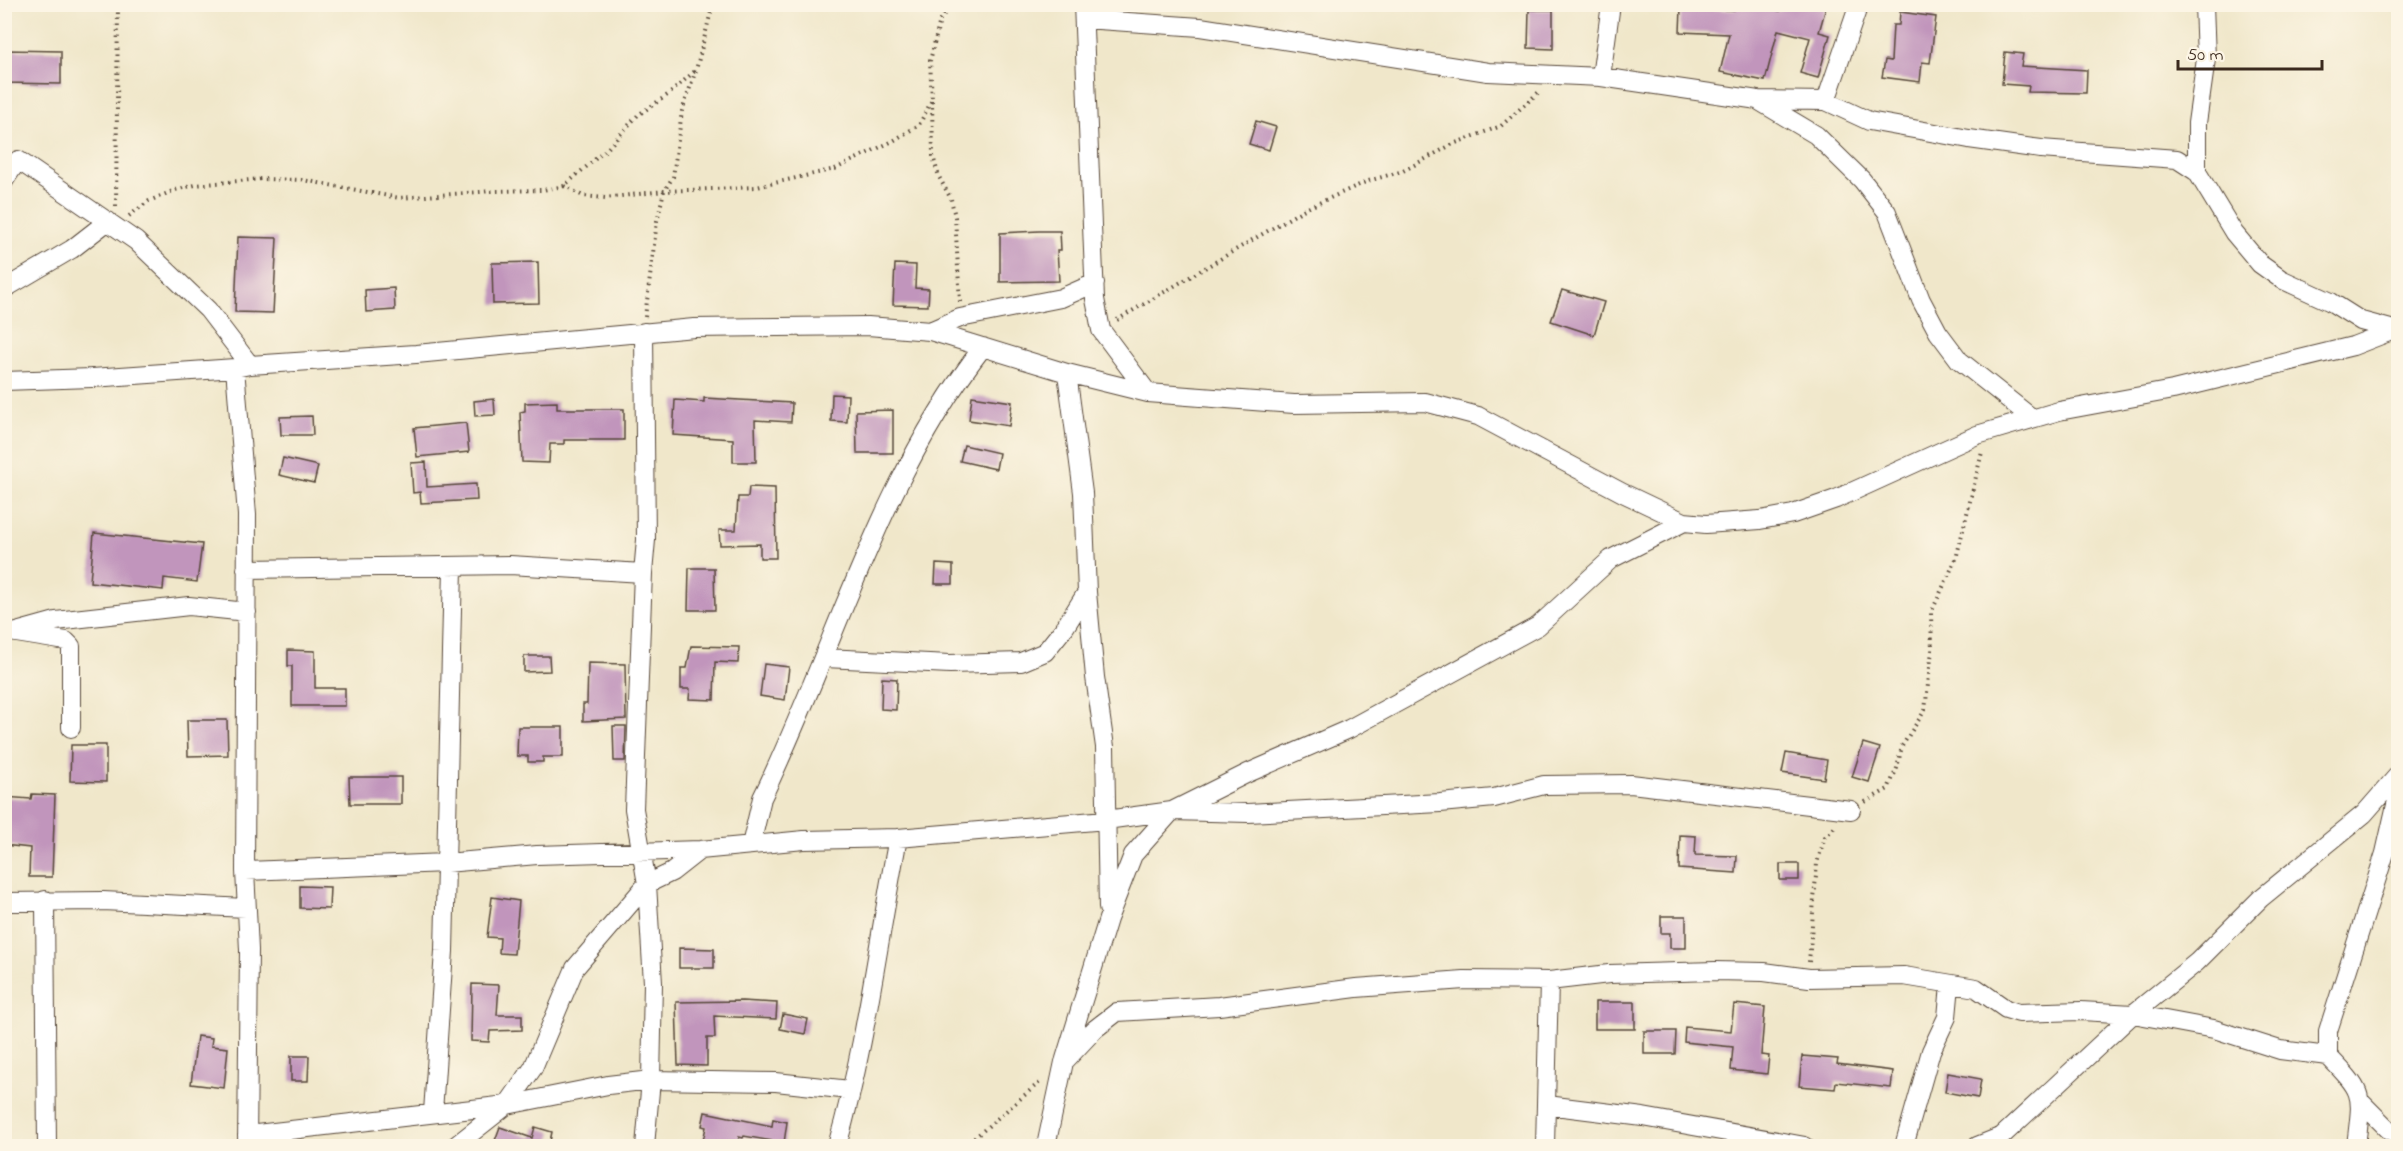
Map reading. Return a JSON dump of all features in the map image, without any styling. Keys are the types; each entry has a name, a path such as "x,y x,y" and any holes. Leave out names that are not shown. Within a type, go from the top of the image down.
{"street":[{"path":"1601,77 1611,4"},
{"path":"1826,101 1859,4"},
{"path":"2197,172 2197,123 2206,59 2204,4"},
{"path":"1148,393 1101,330 1095,283 1084,12 1200,27 1488,72 1601,77 1758,100 1826,101 1869,121 2041,149 2166,157 2184,162 2197,172 2234,233 2260,264 2282,279 2331,302 2361,321 2396,330"},
{"path":"1758,100 1816,135 1862,180 1887,212 1921,300 1938,332 1959,360 2032,418"},
{"path":"4,181 18,160 136,241 208,310 242,367 247,515 245,871 249,950 247,1140 433,1112 507,1105 608,1085 651,1080 776,1082 850,1090"},
{"path":"4,289 112,223"},
{"path":"930,331 960,318 1061,298 1095,283"},
{"path":"4,381 93,378 416,354 694,328 868,326 930,331 1067,373 1148,393 1294,404 1425,402 1478,416 1623,493 1684,522 1706,524 1760,520 1793,514 1836,499 1987,432 2032,418 2274,366 2352,346 2396,330"},
{"path":"644,332 646,540 634,809 644,853 653,983 651,1080 645,1146"},
{"path":"752,845 762,798 825,658 867,552 907,464 951,387 983,347"},
{"path":"1067,373 1083,493 1095,677 1105,747 1108,919"},
{"path":"1046,1146 1064,1062 1108,919 1133,855 1173,811 1248,773 1349,729 1538,626 1611,560 1684,522"},
{"path":"246,569 453,567 510,564 643,573"},
{"path":"433,1112 444,951 453,567"},
{"path":"825,658 950,664 1021,662 1045,652 1088,592"},
{"path":"12,631 56,621 189,606 247,612"},
{"path":"12,631 66,641 71,646 70,728"},
{"path":"1977,1146 2001,1136 2133,1014 2197,962 2261,898 2364,814 2398,775"},
{"path":"245,871 446,863 537,855 700,850 804,840 898,838 1106,820 1173,811 1248,813 1440,803 1494,798 1545,785 1592,784 1680,789 1851,810"},
{"path":"2328,1056 2328,1032 2332,1015 2385,853 2398,796"},
{"path":"837,1146 879,950 882,916 898,838"},
{"path":"457,1146 507,1105 533,1068 575,968 647,884 672,872 700,850"},
{"path":"4,902 45,900 246,908"},
{"path":"45,900 47,1146"},
{"path":"1064,1062 1095,1029 1117,1012 1219,1006 1356,988 1464,980 1549,981 1609,974 1715,971 1764,972 1809,978 1904,976 1976,988 2006,1009 2019,1013 2081,1011 2133,1014 2214,1029 2280,1050 2328,1056 2357,1087 2361,1102 2356,1146"},
{"path":"1545,1146 1549,981"},
{"path":"1904,1146 1931,1052 1947,1017 1950,985"},
{"path":"2361,1102 2388,1129 2398,1134"},
{"path":"1547,1105 1643,1117 1805,1146"}],"path":[{"path":"112,223 118,4"},
{"path":"644,332 649,272 664,191 673,177 682,111 696,70 713,4"},
{"path":"953,4 940,20 930,61 933,156 939,177 951,199 955,217 960,318"},
{"path":"112,223 149,201 195,185 285,179 399,198 492,191 543,190 564,186 607,149 638,115 669,94 696,70"},
{"path":"1101,330 1303,210 1368,181 1403,171 1453,144 1501,126 1558,75"},
{"path":"564,186 583,196 605,198 664,191 757,187 835,169 894,141 919,125 932,100"},
{"path":"1809,978 1817,862 1825,837 1851,810 1887,789 1897,768 1902,746 1925,710 1932,650 1931,613 1956,560 1987,432"},
{"path":"965,1146 1064,1062"}],"building":[{"path":"1736,4 1751,4 1780,11 1781,4 1827,4 1819,32 1830,35 1818,78 1800,73 1810,38 1778,30 1765,81 1720,72 1729,34 1680,32 1681,8 1734,10"},
{"path":"1529,10 1553,10 1553,49 1528,48"},
{"path":"1900,12 1936,17 1930,63 1922,62 1920,82 1882,77 1885,60 1891,61 1893,25 1899,25"},
{"path":"4,50 61,51 61,84 4,83"},
{"path":"2005,52 2023,54 2021,66 2087,70 2086,93 2028,92 2029,86 2002,84"},
{"path":"1256,121 1276,127 1269,150 1249,144"},
{"path":"1060,231 1061,250 1057,250 1059,281 1000,282 1000,233"},
{"path":"238,237 277,238 273,313 235,312"},
{"path":"538,262 539,303 493,304 492,263"},
{"path":"895,264 916,265 915,288 929,289 928,306 893,305"},
{"path":"394,288 395,310 366,312 365,290"},
{"path":"1562,290 1604,302 1594,335 1551,321"},
{"path":"832,394 848,395 847,422 831,421"},
{"path":"972,396 1012,402 1009,426 969,420"},
{"path":"704,398 792,403 791,422 755,420 756,462 733,462 733,439 673,435 675,400 704,402"},
{"path":"494,399 495,415 475,416 474,401"},
{"path":"557,402 557,409 624,409 624,440 564,440 564,444 550,444 549,463 522,462 520,412 525,411 525,403"},
{"path":"893,410 893,453 857,453 856,411"},
{"path":"312,416 313,435 281,435 280,417"},
{"path":"466,423 469,452 417,457 414,428"},
{"path":"964,445 999,453 996,469 960,461"},
{"path":"283,458 318,466 314,483 279,475"},
{"path":"426,462 427,487 476,484 477,500 421,503 420,492 413,493 411,463"},
{"path":"749,487 775,488 776,558 760,558 760,544 720,545 719,530 736,530 738,497 748,497"},
{"path":"94,533 202,544 197,582 164,578 163,590 90,582"},
{"path":"936,564 953,565 953,584 935,584"},
{"path":"689,568 714,568 715,610 688,610"},
{"path":"691,646 739,647 738,663 715,662 714,700 689,699 690,689 681,689 681,668 687,668"},
{"path":"288,650 315,651 315,688 345,688 345,706 292,706 292,666 288,666"},
{"path":"524,656 549,656 550,671 524,672"},
{"path":"588,663 625,664 626,719 583,721 583,704 587,704"},
{"path":"764,664 789,667 785,700 760,696"},
{"path":"882,678 897,679 896,710 881,709"},
{"path":"187,720 227,720 228,755 188,756"},
{"path":"613,726 626,726 625,761 614,761"},
{"path":"518,727 563,727 563,757 543,757 543,762 528,762 528,756 517,756"},
{"path":"1863,743 1880,748 1869,782 1852,777"},
{"path":"71,745 106,745 106,782 70,781"},
{"path":"1786,753 1827,760 1824,779 1782,773"},
{"path":"349,777 401,777 401,804 350,804"},
{"path":"32,794 55,795 52,877 29,877 30,848 4,845 4,797 31,799"},
{"path":"1680,835 1696,836 1695,855 1737,856 1736,873 1679,869"},
{"path":"1780,864 1799,864 1799,880 1780,880"},
{"path":"300,886 330,887 329,909 300,908"},
{"path":"492,897 519,901 514,954 499,953 500,938 487,937"},
{"path":"1661,916 1686,916 1686,948 1670,948 1670,933 1661,933"},
{"path":"679,948 714,949 714,968 679,968"},
{"path":"472,984 499,985 497,1015 522,1015 522,1030 490,1031 489,1042 471,1041"},
{"path":"676,1002 777,1003 776,1019 714,1016 715,1038 707,1038 707,1066 678,1065"},
{"path":"1595,1002 1635,1002 1635,1029 1595,1029"},
{"path":"1734,1004 1765,1007 1761,1055 1769,1056 1767,1074 1731,1070 1733,1047 1684,1042 1685,1027 1731,1031"},
{"path":"783,1014 808,1019 805,1034 780,1029"},
{"path":"1644,1031 1676,1031 1675,1054 1644,1054"},
{"path":"197,1036 212,1038 211,1046 228,1048 224,1088 191,1084"},
{"path":"291,1056 309,1056 308,1081 291,1081"},
{"path":"1802,1056 1838,1059 1837,1064 1893,1071 1891,1088 1836,1082 1835,1089 1799,1086"},
{"path":"1948,1073 1981,1079 1978,1098 1945,1092"},
{"path":"705,1112 772,1126 773,1119 787,1122 784,1143 744,1136 739,1137 737,1146 707,1146 707,1142 703,1141 706,1127 702,1126"},
{"path":"500,1127 532,1138 535,1127 552,1132 549,1146 493,1146"}]}
